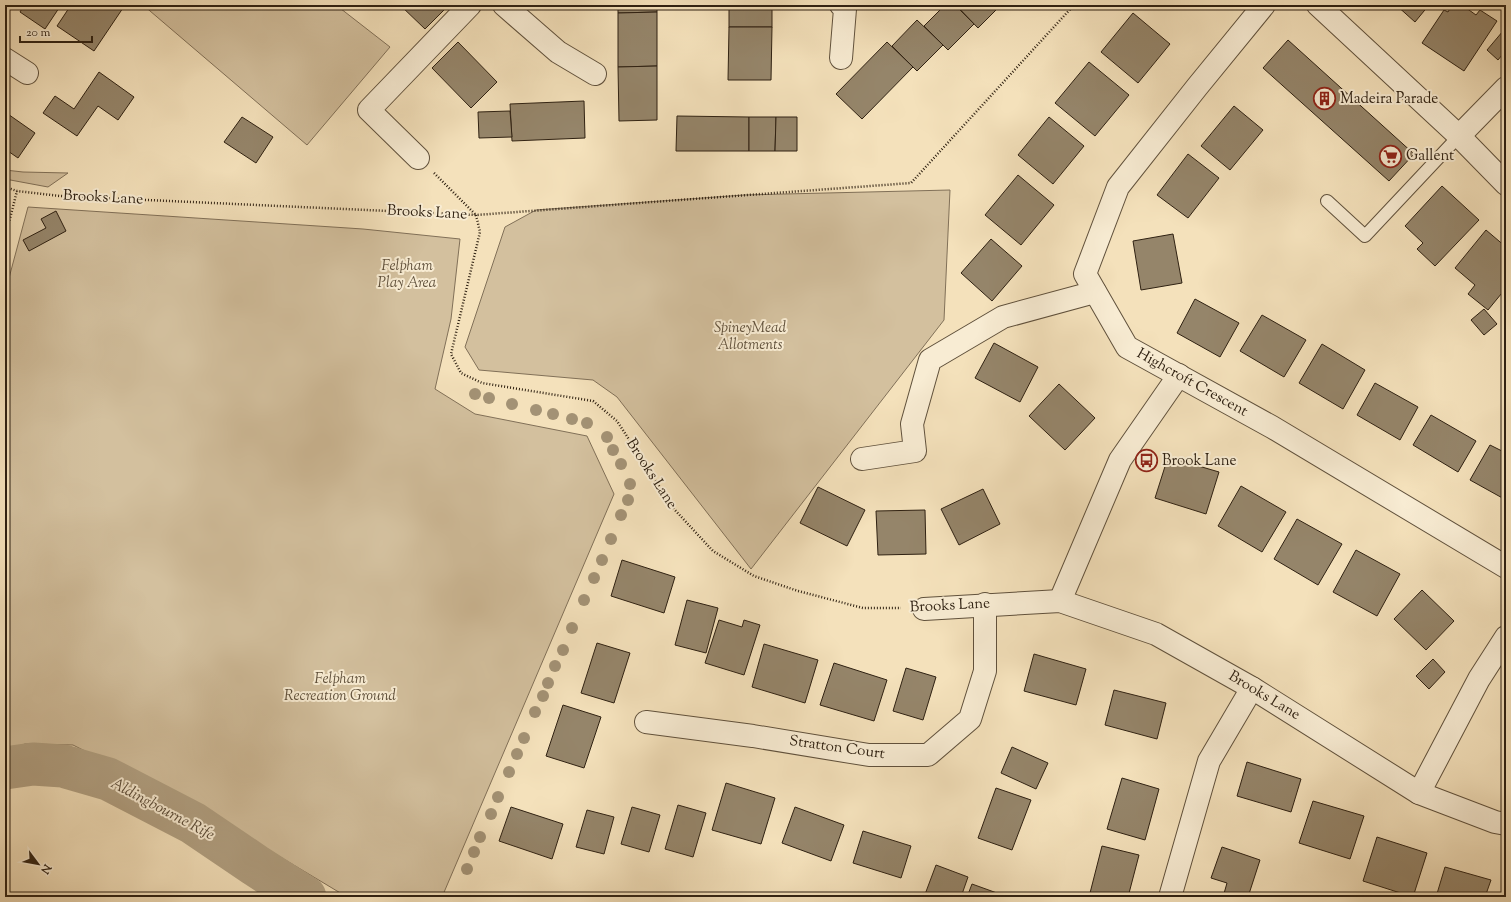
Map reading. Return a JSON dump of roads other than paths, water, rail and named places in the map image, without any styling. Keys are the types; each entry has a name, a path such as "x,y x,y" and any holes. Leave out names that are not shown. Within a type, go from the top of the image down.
{"street":[{"path":"418,158 369,110 470,5"},
{"path":"504,5 558,52 596,74"},
{"path":"841,5 845,9 841,58"},
{"name":"Highcroft Crescent","path":"1264,5 1118,187 1085,274 1128,347 1272,427 1506,567"},
{"path":"1318,5 1459,136 1506,184"},
{"path":"5,60 27,73"},
{"path":"1459,136 1506,88"},
{"path":"862,459 915,451 912,424 930,360 1003,317 1095,292"},
{"path":"1060,601 1120,460 1179,375"},
{"name":"Brooks Lane","path":"924,609 985,604 1060,601 1156,634 1252,688 1419,793 1495,822 1506,824"},
{"name":"Stratton Court","path":"646,722 753,736 869,755 928,755 970,719 985,671 985,604"},
{"path":"1419,793 1479,679 1506,637"},
{"path":"1170,897 1208,761 1252,688"}],"lane":[{"path":"1327,201 1365,236 1459,136"}],"waterway":[{"name":"Aldingbourne Rife","path":"5,768 33,764 63,766 108,779 193,823 305,897"}],"place":[{"name":"Madeira Parade","path":"1325,99"},
{"name":"Gallent","path":"1391,156"},
{"name":"Brook Lane","path":"1146,461"}],"park label":[{"name":"Felpham Play Area","path":"407,274"},
{"name":"SpineyMead Allotments","path":"750,336"},
{"name":"Felpham Recreation Ground","path":"340,688"}]}
